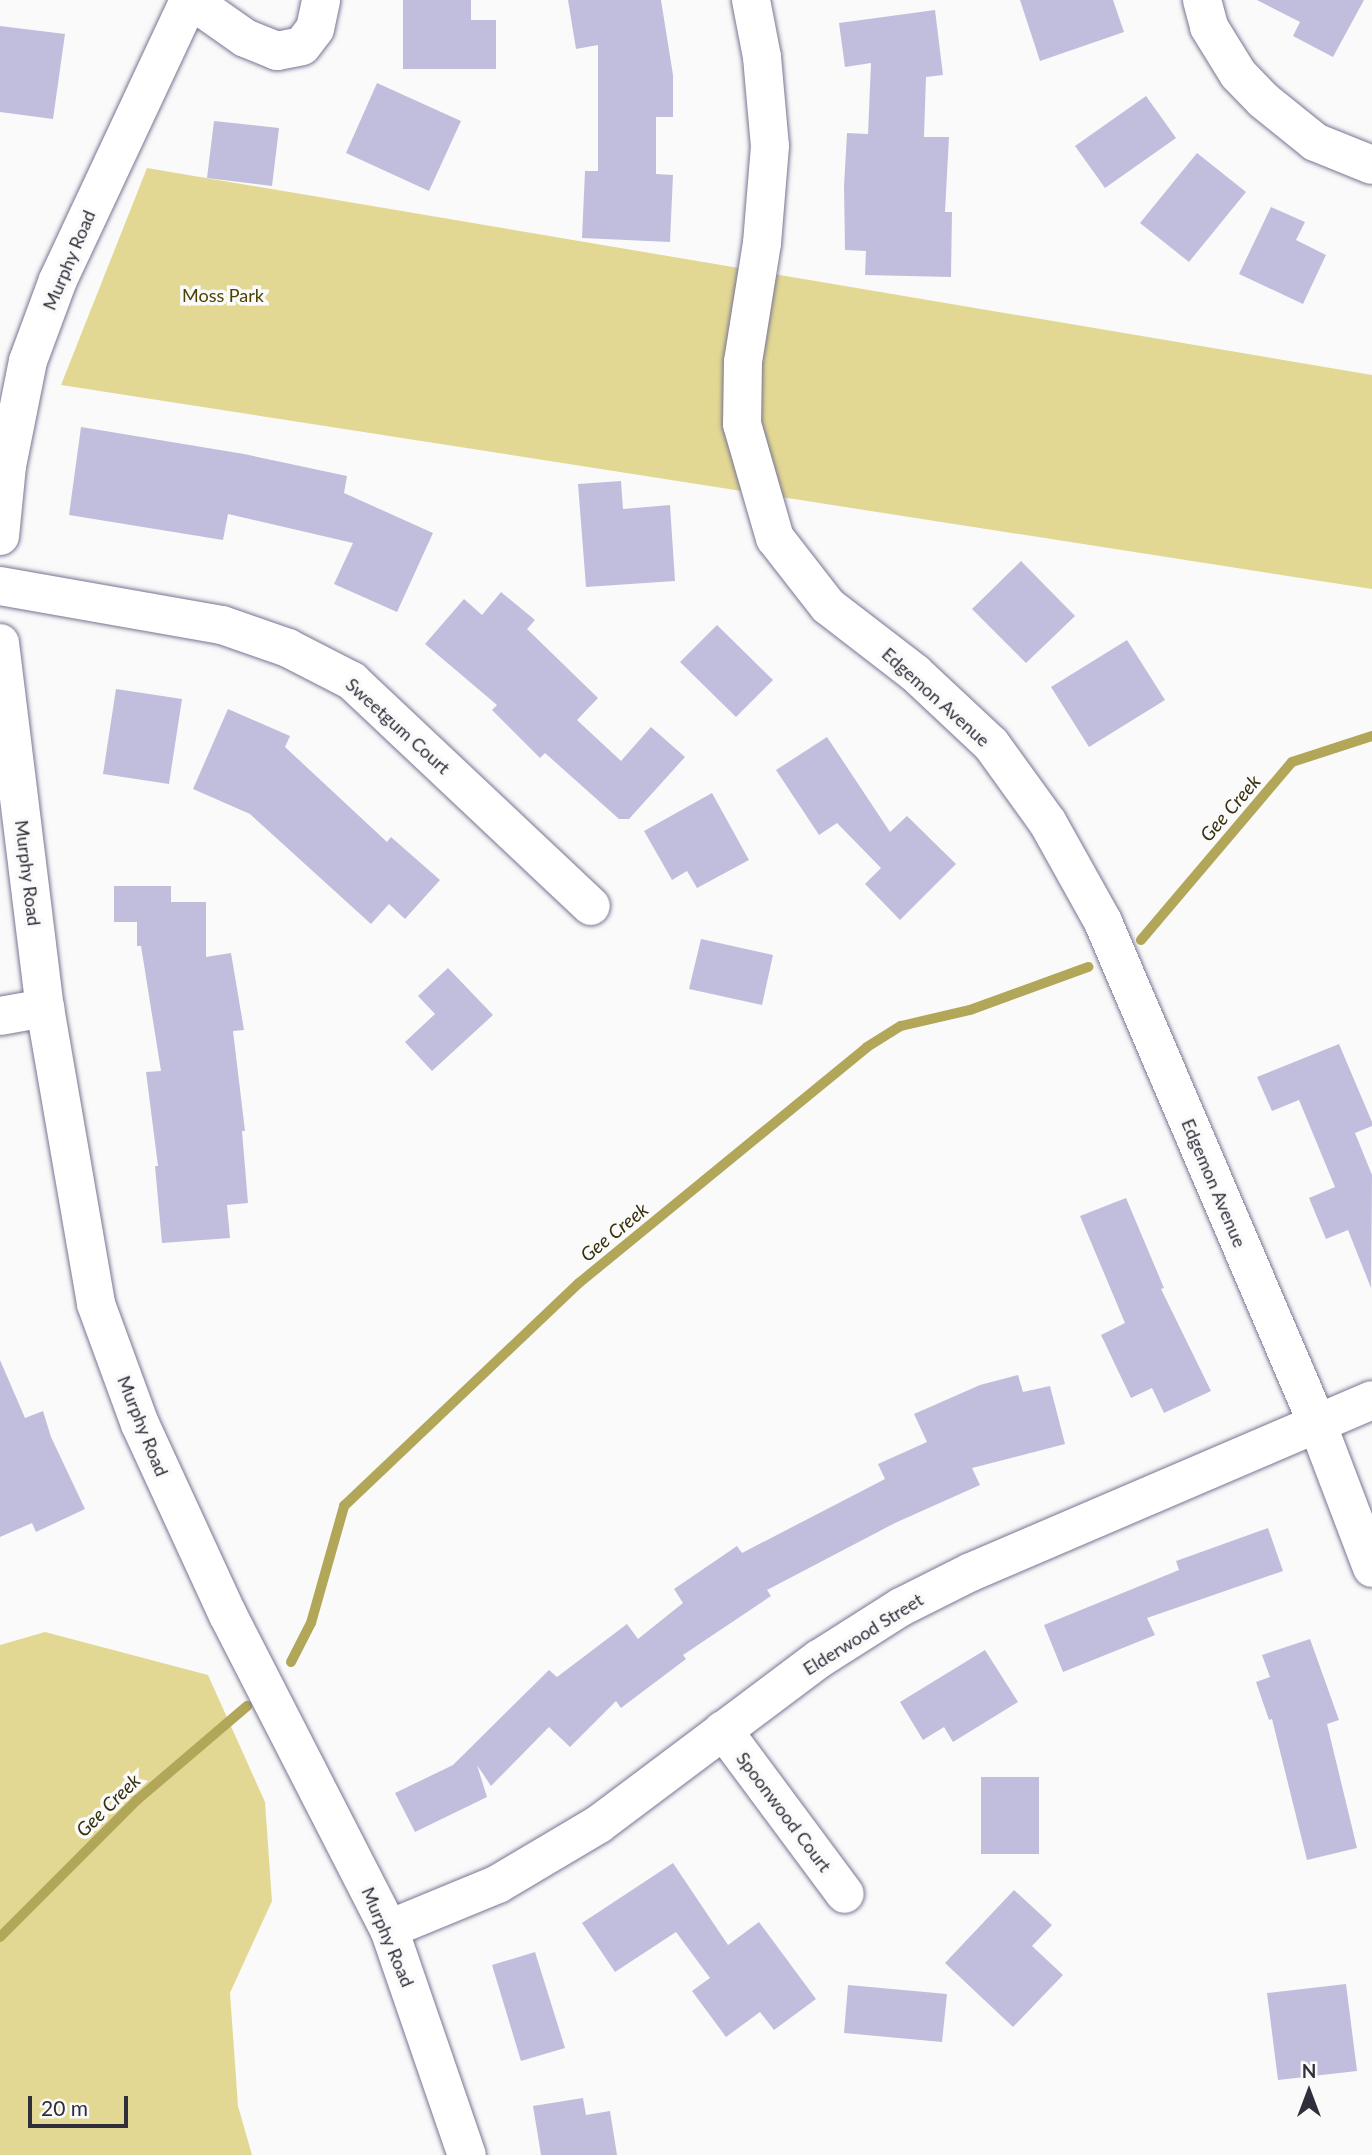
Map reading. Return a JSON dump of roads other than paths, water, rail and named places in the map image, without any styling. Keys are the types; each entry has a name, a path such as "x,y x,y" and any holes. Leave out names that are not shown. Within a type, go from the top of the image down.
{"street":[{"path":"190,0 245,38 277,51 302,46 315,29 321,0"},
{"name":"Murphy Road","path":"0,536 7,466 28,361 58,280 190,0"},
{"name":"Edgemon Avenue","path":"751,0 762,57 770,146 762,243 743,362 742,424 775,538 828,606 915,673 991,744 1048,823 1102,922 1317,1423 1372,1569"},
{"path":"1202,0 1209,27 1231,63 1263,100 1315,142 1372,164"},
{"name":"Sweetgum Court","path":"0,586 222,625 288,648 352,681 591,906"},
{"name":"Murphy Road","path":"0,643 46,1008 96,1304 140,1424 228,1615 389,1929 467,2155"},
{"path":"0,1016 46,1008"},
{"name":"Elderwood Street","path":"389,1929 509,1878 598,1824 819,1658 901,1607 971,1572 1372,1400"},
{"name":"Spoonwood Court","path":"723,1730 845,1894"}],"waterway":[{"name":"Gee Creek","path":"1141,940 1292,762 1372,736"},
{"name":"Gee Creek","path":"291,1662 311,1623 344,1506 579,1283 867,1047 901,1026 970,1010 1088,967"},
{"name":"Gee Creek","path":"0,1937 137,1800 247,1706"}],"park label":[{"name":"Moss Park","path":"223,295"}]}
